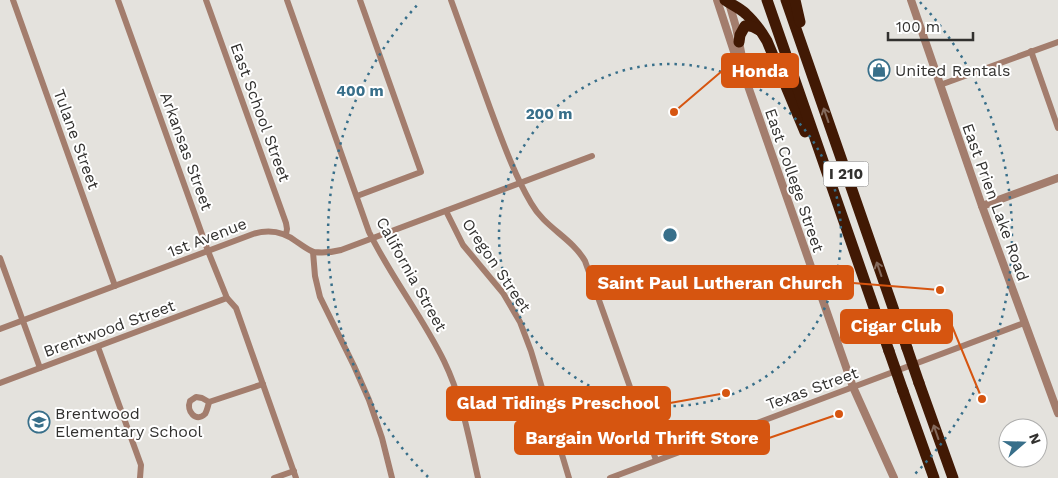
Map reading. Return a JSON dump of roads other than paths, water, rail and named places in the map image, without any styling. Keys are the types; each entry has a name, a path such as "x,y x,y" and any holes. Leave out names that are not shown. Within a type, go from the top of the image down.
{"highway":[{"name":"I 210","path":"767,0 934,478"},
{"name":"I 210","path":"786,0 953,478"},
{"path":"795,0 817,89"},
{"path":"728,1 746,14 762,32 798,113 829,193 849,236"},
{"path":"739,42 744,26 749,25 762,32"}],"street":[{"name":"Tulane Street","path":"12,0 115,286"},
{"name":"Arkansas Street","path":"118,0 208,251 227,298 236,308 295,475"},
{"name":"East School Street","path":"206,0 284,220 286,234"},
{"name":"California Street","path":"287,0 372,238 450,373 465,417 478,478"},
{"path":"356,196 421,172 360,0"},
{"path":"451,0 504,144 530,203 550,227 574,245 585,261 656,460"},
{"name":"East College Street","path":"717,0 740,70 748,86 853,387 894,478"},
{"name":"East Prien Lake Road","path":"911,0 982,206 1057,408"},
{"name":"East College Street","path":"728,1 748,86"},
{"path":"940,85 1058,42"},
{"path":"1030,51 1058,128"},
{"path":"392,478 382,438 367,395 320,297 315,276 313,252 341,250 592,156"},
{"path":"982,206 1058,178"},
{"name":"Oregon Street","path":"446,210 463,244 503,293 520,322 531,351 569,478"},
{"name":"1st Avenue","path":"0,329 259,232 272,231 286,234 313,252"},
{"path":"0,258 40,368"},
{"name":"Brentwood Street","path":"0,382 227,298"},
{"name":"Texas Street","path":"610,478 1024,323"},
{"path":"98,346 139,458 141,465 140,478"},
{"path":"209,402 263,384"},
{"path":"274,478 295,475"}],"place":[{"name":"United Rentals","path":"879,70"},
{"name":"Honda","path":"674,112"},
{"name":"Saint Paul Lutheran Church","path":"940,290"},
{"name":"Glad Tidings Preschool","path":"726,393"},
{"name":"Cigar Club","path":"982,399"},
{"name":"Bargain World Thrift Store","path":"839,414"},
{"name":"Brentwood Elementary School","path":"39,422"}]}
